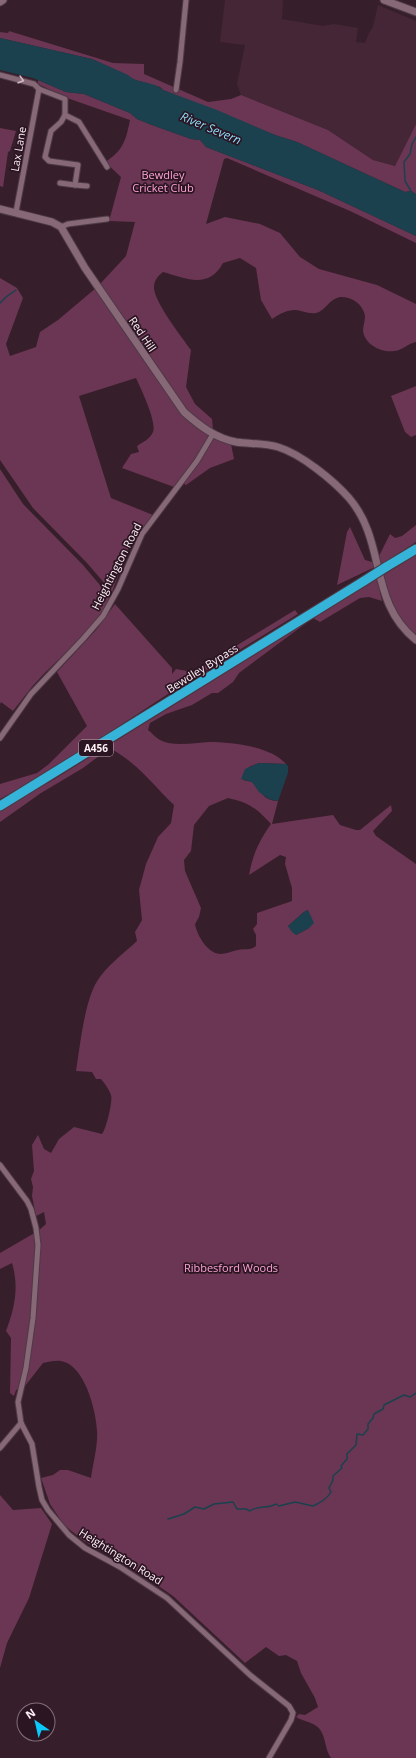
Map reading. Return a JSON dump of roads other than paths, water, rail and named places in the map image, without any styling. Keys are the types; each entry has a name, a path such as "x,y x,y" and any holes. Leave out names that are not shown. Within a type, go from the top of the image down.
{"highway":[{"name":"Bewdley Bypass","path":"0,806 416,549"}],"main road":[{"path":"384,0 416,12"},
{"path":"0,209 52,222 61,227"},
{"name":"Red Hill","path":"61,227 85,268 184,412 213,434 224,439 262,444 289,452 304,461 339,488 349,499 365,522 373,544 387,602 404,630 416,640"}],"street":[{"path":"176,90 186,0"},
{"path":"0,75 34,84 39,89 65,99 65,115 61,122 51,131 45,157 49,161 78,165 75,185"},
{"name":"Lax Lane","path":"16,212 39,89"},
{"path":"65,115 79,122 107,167"},
{"path":"60,184 87,186"},
{"path":"61,227 68,224 107,219"},
{"name":"Heightington Road","path":"0,738 31,694 103,616 118,589 142,534 197,461 213,434"},
{"name":"Heightington Road","path":"0,1165 31,1209 38,1245 34,1318 26,1368 19,1397 21,1423 32,1444 42,1500 48,1510 69,1535 85,1548 127,1571 167,1598 250,1675 289,1706 292,1713 291,1720 269,1758"},
{"path":"0,1448 21,1423"}],"water":[{"name":"River Severn","path":"0,38 92,59 136,80 155,85 163,90 217,110 275,135 297,142 405,192 411,191 416,194 416,236 318,190 206,147 200,140 191,139 152,125 137,119 130,113 84,94 66,92 33,78 0,70"},
{"path":"259,763 286,764 288,766 288,773 278,801 269,799 259,792 252,782 241,779 245,769"},
{"path":"308,910 314,923 309,928 296,935 288,926"}],"waterway":[{"path":"411,191 405,181 404,162 410,154 412,144 416,137"},
{"path":"0,303 16,290"},
{"path":"168,1519 184,1514 195,1507 204,1509 214,1504 233,1502 237,1509 246,1509 250,1511 256,1508 276,1504 279,1506 295,1502 313,1506 318,1504 331,1492 329,1488 333,1480 333,1476 342,1468 341,1466 347,1459 347,1454 356,1445 357,1434 363,1435 368,1429 368,1424 373,1418 374,1414 383,1409 384,1405 404,1395 410,1397 416,1393"}],"park label":[{"name":"Bewdley Cricket Club","path":"163,180"},
{"name":"Ribbesford Woods","path":"231,1267"}]}
